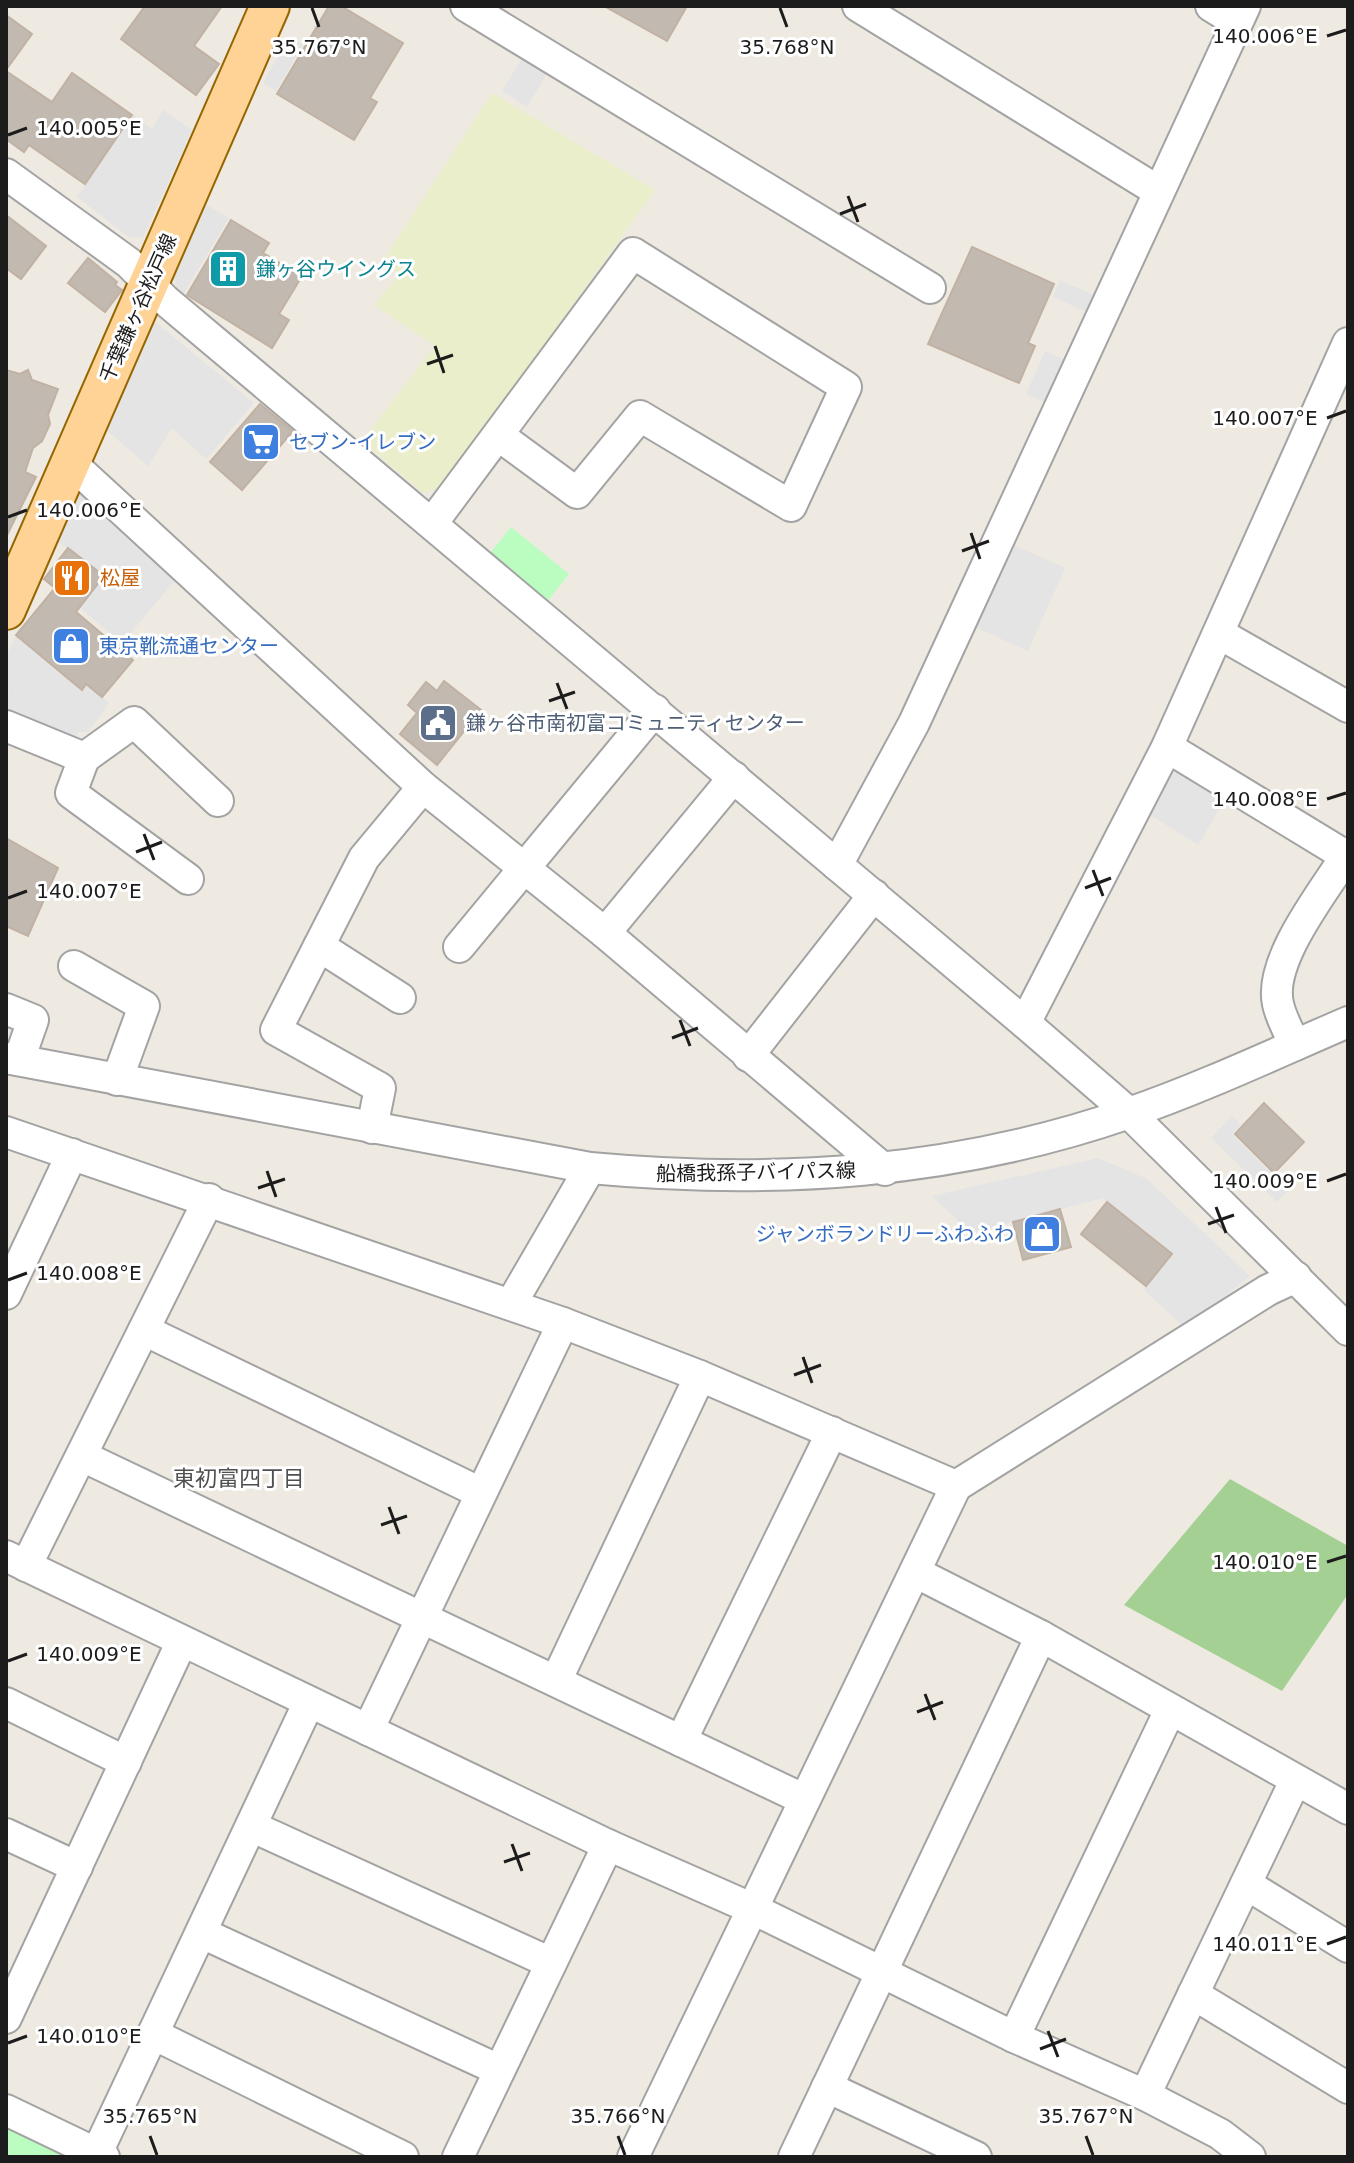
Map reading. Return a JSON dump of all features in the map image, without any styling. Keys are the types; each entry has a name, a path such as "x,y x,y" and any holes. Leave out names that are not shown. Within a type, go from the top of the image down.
{"main road":[{"name":"千葉鎌ヶ谷松戸線","path":"6,610 267,7"}],"street":[{"path":"466,6 930,288"},
{"path":"858,6 1158,191"},
{"path":"837,865 914,723 1241,14 1211,6"},
{"path":"6,174 129,263 1025,1023 1129,1113 1346,1324"},
{"path":"433,522 633,253 846,387 791,506 640,416 577,493 498,435"},
{"path":"1025,1023 1167,747 1348,343"},
{"path":"71,463 423,787 605,933 885,1170"},
{"path":"1220,634 1348,707"},
{"path":"459,947 655,710"},
{"path":"188,879 71,793 84,758 134,722 218,801"},
{"path":"6,726 84,758"},
{"path":"1167,747 1347,854 1291,946 1277,976 1277,1003 1295,1045"},
{"path":"605,933 734,777"},
{"path":"372,1128 380,1088 276,1030 364,858 423,787"},
{"path":"748,1056 874,895"},
{"path":"319,946 400,998"},
{"path":"74,966 144,1006 117,1080"},
{"path":"6,1009 33,1020 13,1059"},
{"name":"船橋我孫子バイパス線","path":"13,1059 590,1168 664,1175 766,1176 885,1170 1021,1144 1129,1113 1348,1022"},
{"path":"6,1132 209,1199 563,1323 700,1376 956,1486"},
{"path":"6,1294 72,1154"},
{"path":"511,1304 590,1168"},
{"path":"209,1199 82,1456 16,1561 608,1845 751,1908 1014,2037 1145,2095 1214,2146 1250,2157"},
{"path":"633,2157 956,1486 1268,1290 1296,1277"},
{"path":"368,1730 563,1323"},
{"path":"144,1330 481,1493"},
{"path":"556,1681 700,1376"},
{"path":"681,1741 832,1432"},
{"path":"82,1456 803,1799"},
{"path":"915,1572 1041,1636 1348,1809"},
{"path":"794,2157 1041,1636"},
{"path":"6,2018 15,1975 77,1867 182,1641"},
{"path":"6,2110 98,2156 309,1702"},
{"path":"6,1703 126,1762"},
{"path":"1014,2037 1170,1710"},
{"path":"1145,2095 1295,1781"},
{"path":"253,1827 551,1963"},
{"path":"6,1834 77,1867"},
{"path":"458,2157 608,1845"},
{"path":"1246,1884 1348,1947"},
{"path":"202,1933 499,2070"},
{"path":"1193,1994 1348,2088"},
{"path":"153,2034 403,2157"},
{"path":"827,2087 976,2157"}],"green space":[{"path":"492,93 655,190 442,488 423,493 362,441 435,346 374,305 400,273 382,262"},
{"path":"511,527 569,574 546,603 488,556"},
{"path":"1230,1479 1348,1546 1348,1594 1282,1691 1124,1605"},
{"path":"6,2120 77,2157 6,2157"}],"shaded area":[{"path":"289,37 303,45 276,91 263,83"},
{"path":"526,52 551,67 527,107 502,91"},
{"path":"163,110 192,130 143,237 130,238 77,197 133,115 152,129"},
{"path":"205,204 229,218 184,293 176,286 173,272"},
{"path":"1060,280 1101,298 1093,315 1053,297"},
{"path":"154,321 254,403 206,459 172,428 148,466 105,429"},
{"path":"1045,351 1069,362 1050,405 1026,394"},
{"path":"82,488 178,577 122,643 80,608 104,576 56,540"},
{"path":"1005,541 1065,568 1028,651 968,624"},
{"path":"16,635 82,690 86,684 109,703 88,732 78,732 70,746 6,713 9,693 6,690 6,656"},
{"path":"1170,759 1227,796 1198,845 1144,811"},
{"path":"1232,1116 1241,1124 1232,1134 1289,1190 1277,1202 1211,1138"},
{"path":"1098,1158 1147,1179 1250,1276 1185,1328 1144,1290 1172,1254 1103,1198 971,1233 932,1196"}],"building":[{"path":"145,6 222,6 194,46 219,64 196,95 121,39"},
{"path":"329,6 341,6 403,43 370,98 377,102 354,140 277,94"},
{"path":"604,6 687,6 667,41"},
{"path":"6,15 32,34 6,70"},
{"path":"6,71 52,102 72,73 132,115 85,184 29,145 24,152 6,139"},
{"path":"6,215 46,246 21,279 6,268"},
{"path":"231,220 269,243 263,253 302,276 279,314 289,320 272,348 187,295"},
{"path":"972,247 1054,284 1028,343 1035,346 1019,383 928,344"},
{"path":"88,258 122,290 105,312 68,283"},
{"path":"6,370 20,374 28,370 32,380 58,389 48,415 50,424 42,441 33,448 25,472 36,477 6,537"},
{"path":"260,404 293,431 242,490 210,462"},
{"path":"68,548 104,576 76,612 133,660 102,697 86,684 82,690 16,635 55,588 44,579"},
{"path":"444,681 481,710 437,765 400,734 417,713 408,705 426,682 437,691"},
{"path":"6,838 58,868 28,936 6,926"},
{"path":"1264,1103 1304,1142 1274,1173 1235,1134"},
{"path":"1107,1202 1172,1254 1146,1286 1081,1234"},
{"path":"1060,1209 1071,1247 1023,1260 1013,1222"}],"place":[{"name":"鎌ヶ谷ウイングス","path":"228,269"},
{"name":"セブン-イレブン","path":"261,442"},
{"name":"松屋","path":"72,578"},
{"name":"東京靴流通センター","path":"71,646"},
{"name":"鎌ヶ谷市南初富コミュニティセンター","path":"438,723"},
{"name":"ジャンボランドリーふわふわ","path":"1042,1234"}],"district":[{"name":"東初富四丁目","path":"239,1478"}]}
